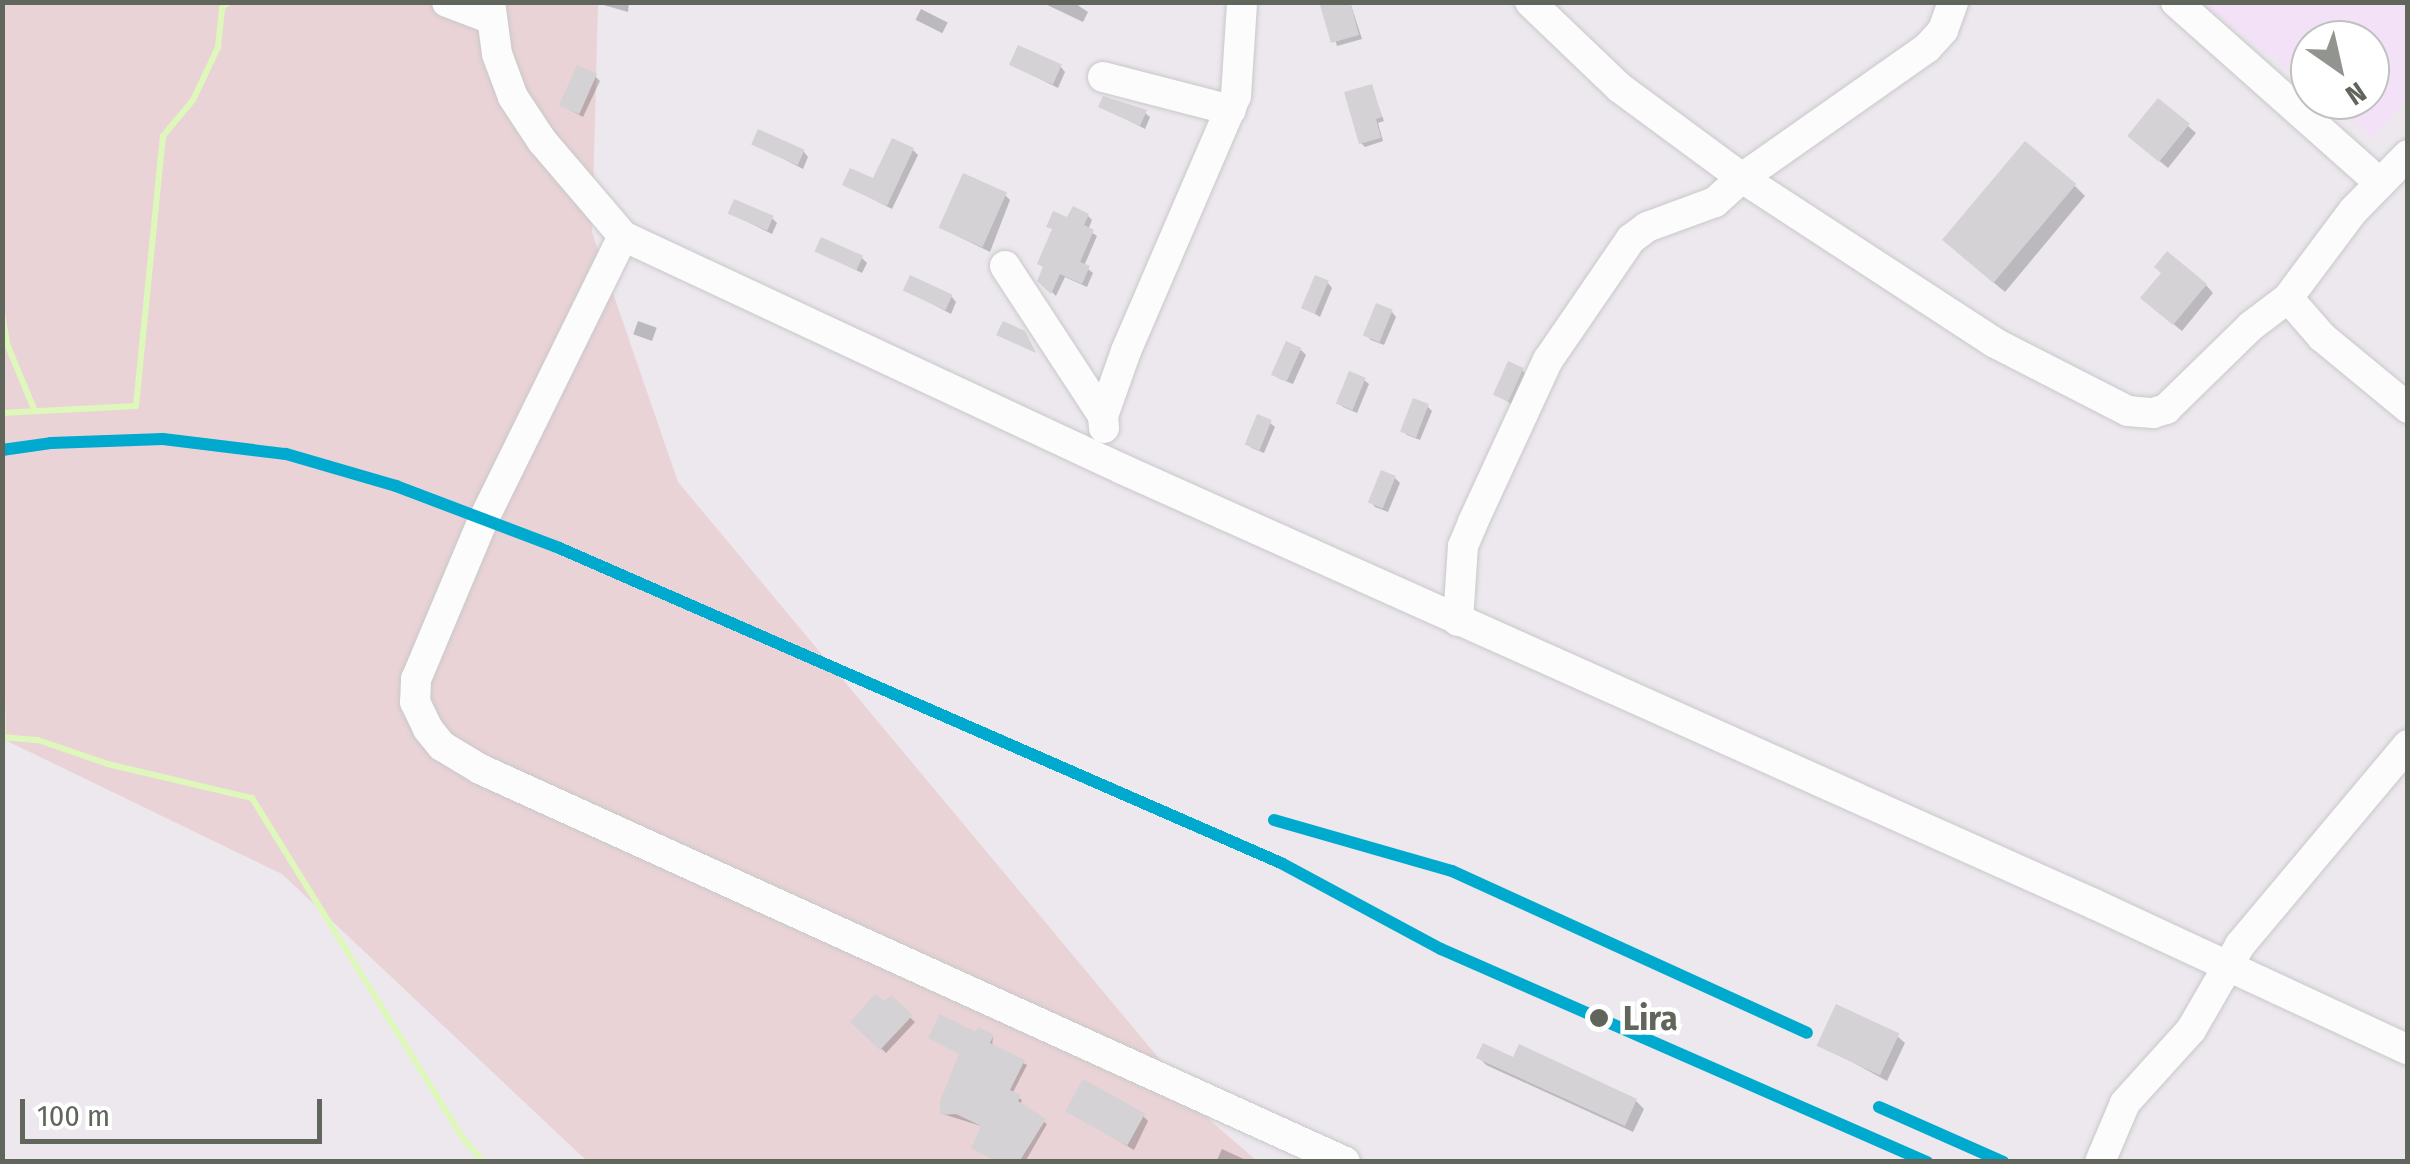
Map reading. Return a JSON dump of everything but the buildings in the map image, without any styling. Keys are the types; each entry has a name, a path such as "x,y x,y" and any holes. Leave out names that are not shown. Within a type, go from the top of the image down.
{"street":[{"path":"448,2 491,11 497,54 513,97 542,141 623,236 1107,462 2408,1050"},
{"path":"1107,462 1104,416 1126,350 1231,110 1240,57 1242,2"},
{"path":"1530,2 1620,88 1742,178 1996,343 2128,410 2153,413 2166,409 2251,326 2288,298 2353,212 2408,155"},
{"path":"1458,620 1463,546 1548,360 1631,240 1647,226 1715,202 1742,178 1927,48 1943,30 1953,2"},
{"path":"2176,2 2380,183"},
{"path":"1103,76 1231,110"},
{"path":"623,236 483,520 416,679 415,702 428,729 442,746 480,769 1344,1162"},
{"path":"1005,266 1104,416"},
{"path":"2288,298 2322,336 2408,408"},
{"path":"2100,1162 2126,1104 2191,1030 2264,915 2408,745"}],"shaded area":[{"path":"2,3 598,3 592,232 678,482 1212,1122 1257,1161 587,1161 282,874 3,739"},
{"path":"2202,3 2407,3 2407,98 2390,119 2390,20 2290,20 2290,71"},
{"path":"2351,120 2389,120 2374,138"}],"waterway":[{"path":"2,413 136,406 163,136 193,100 218,47 222,8 229,2"},
{"path":"2,312 7,344 34,409"},
{"path":"2,691 3,738"},
{"path":"2,737 38,740 108,764 252,798 463,1138 483,1162"}],"transit line":[{"path":"2,450 51,443 163,439 286,454 396,486 557,547 1281,863 1441,949 1927,1162"},
{"path":"1274,820 1452,871 1807,1033"},
{"path":"1879,1107 2003,1162"}],"place":[{"name":"Lira","path":"1599,1018"}]}
